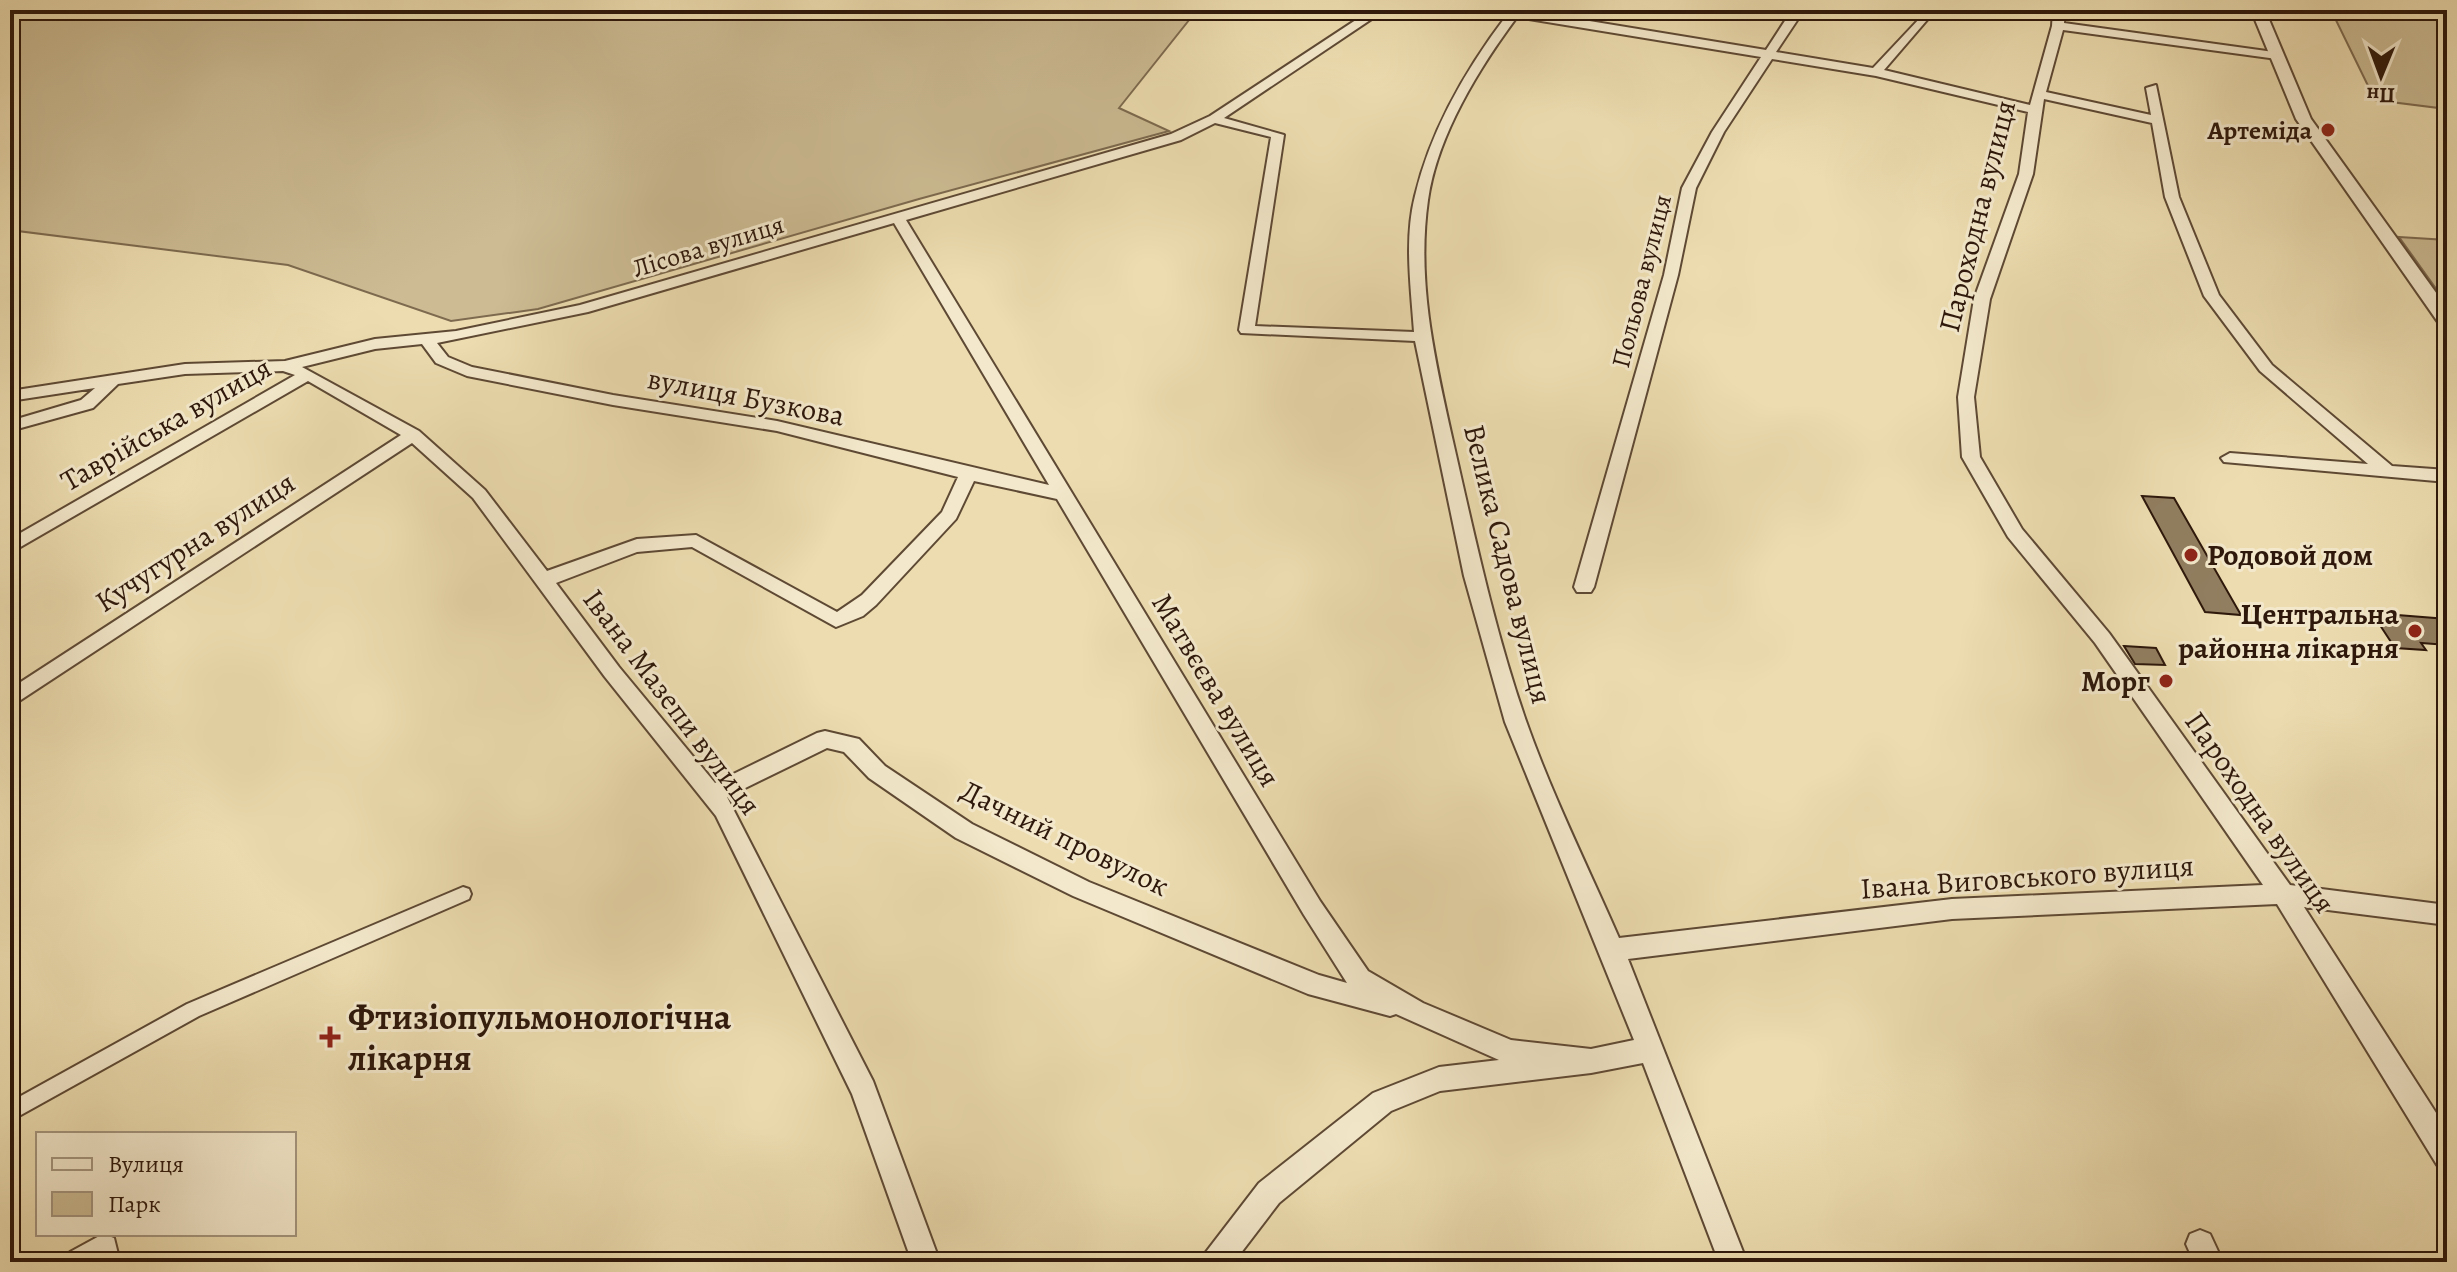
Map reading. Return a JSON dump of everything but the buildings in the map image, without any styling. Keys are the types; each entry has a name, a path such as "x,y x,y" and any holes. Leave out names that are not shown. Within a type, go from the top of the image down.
{"street":[{"name":"Лісова вулиця","path":"10,396 185,369 285,366 375,344 428,341 583,309 1176,137 1214,119 1379,10"},
{"name":"Польова вулиця","path":"1584,587 1671,275 1689,188 1768,52 1798,10"},
{"path":"2258,10 2304,119 2447,321"},
{"path":"1508,11 1768,52 2037,102 2156,120"},
{"name":"Велика Садова вулиця","path":"1508,11 1441,134 1421,198 1417,256 1422,337 1474,576 1516,722 1612,950 1733,1262"},
{"path":"2058,18 2277,55"},
{"name":"Пароходна вулиця","path":"2058,18 2037,102 2026,174 1982,299 1966,397 1971,457 2015,533 2102,638 2283,894 2447,1155"},
{"path":"1876,72 1921,20"},
{"path":"2152,88 2172,197 2212,296 2266,368 2385,469"},
{"path":"1214,119 1278,135 1247,330 1422,337"},
{"name":"Матвєєва вулиця","path":"897,216 1312,908 1359,979 1414,1011 1510,1052 1591,1061"},
{"name":"вулиця Бузкова","path":"428,341 442,360 467,371 613,400 777,426 968,474 1063,494"},
{"name":"Івана Мазепи вулиця","path":"285,366 308,374 413,435 479,494 724,810 864,1090 926,1262"},
{"name":"Таврійська вулиця","path":"10,547 308,374"},
{"path":"10,426 87,404 113,380"},
{"name":"Кучугурна вулиця","path":"10,699 413,435"},
{"path":"2230,458 2447,476"},
{"path":"544,580 623,548 674,538 696,541 836,620 856,611 869,600 950,515 968,474"},
{"name":"Дачний провулок","path":"710,795 825,739 851,745 877,772 964,831 1081,889 1317,986 1414,1011"},
{"path":"10,1112 193,1010 463,894"},
{"name":"Івана Виговського вулиця","path":"1612,950 1952,909 2283,894 2447,915"},
{"path":"1216,1262 1269,1193 1382,1102 1439,1079 1591,1061 1651,1049"},
{"path":"80,1262 104,1248 106,1262"}],"green space":[{"path":"10,10 1197,10 1119,108 1169,131 919,199 538,309 451,321 288,265 10,230"},
{"path":"2331,10 2410,10 2447,14 2447,109 2375,100"},
{"path":"2399,237 2447,240 2447,304"}],"place":[{"name":"Артеміда","path":"2328,130"},
{"name":"Родовой дом","path":"2191,555"},
{"name":"Центральна районна лікарня","path":"2415,631"},
{"name":"Морг","path":"2166,681"},
{"name":"Фтизіопульмонологічна лікарня","path":"330,1037"}]}
